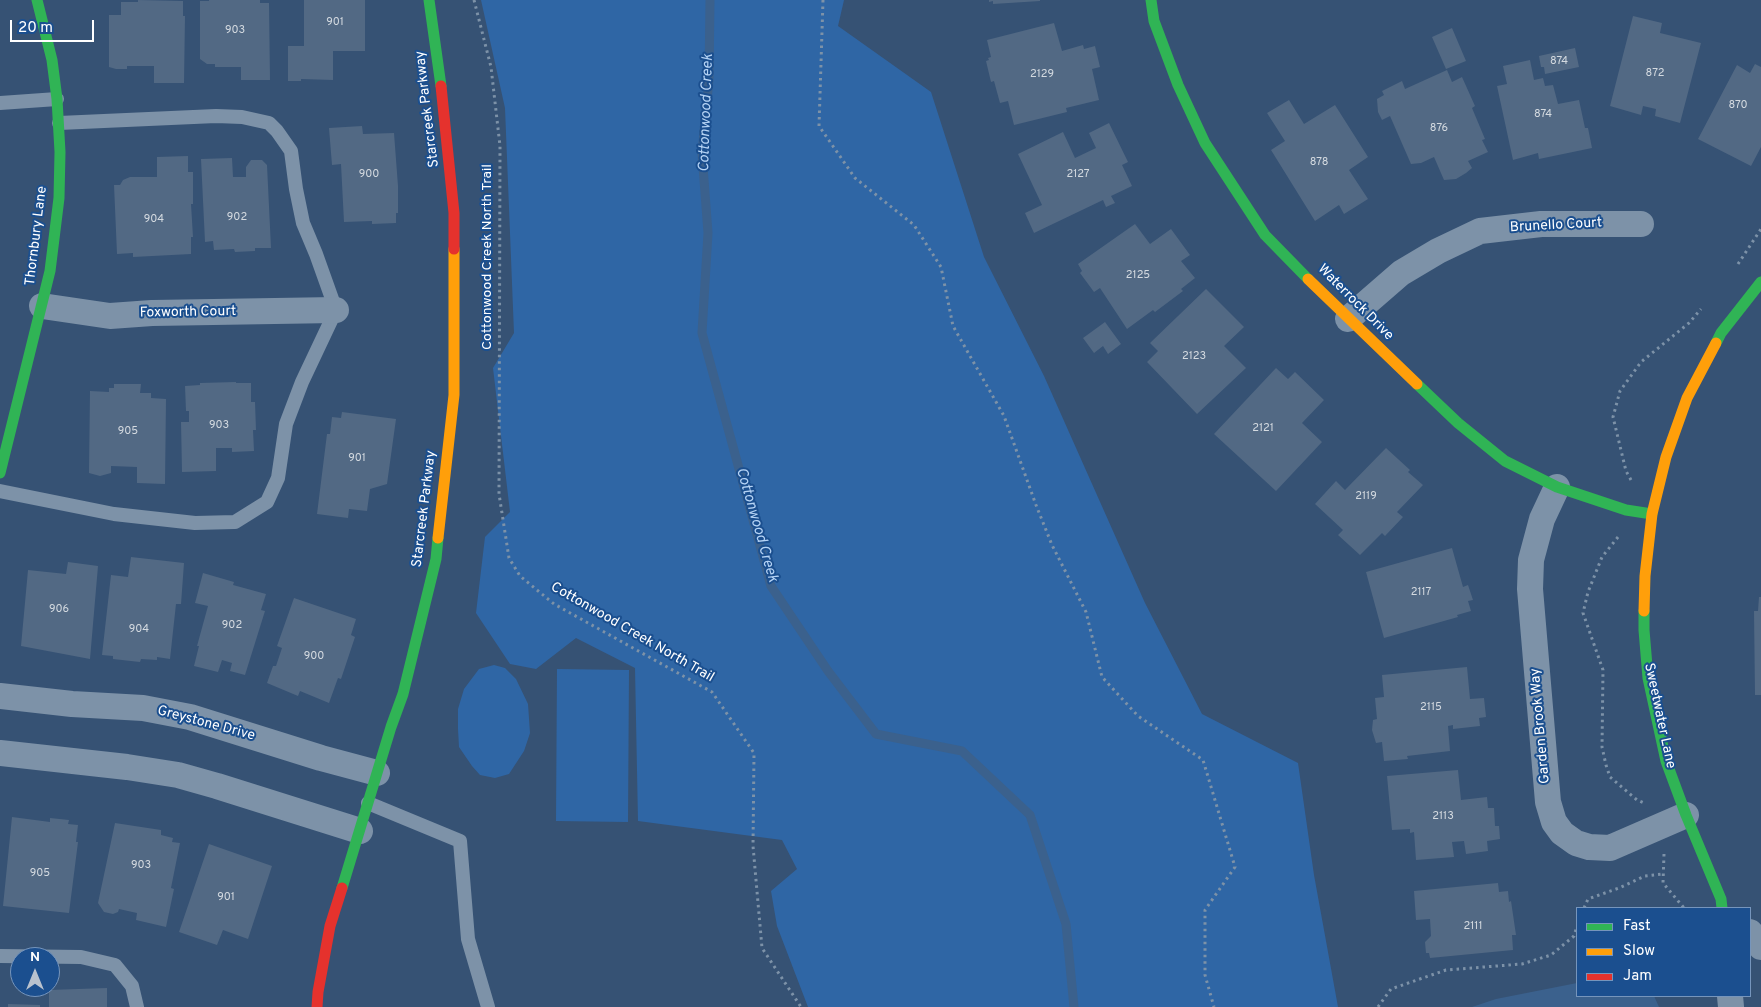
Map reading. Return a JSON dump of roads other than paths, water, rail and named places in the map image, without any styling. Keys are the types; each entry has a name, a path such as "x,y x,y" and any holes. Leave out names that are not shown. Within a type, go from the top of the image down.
{"street":[{"name":"Thornbury Lane","path":"0,473 50,270 58,198 57,99 52,60 37,0"},
{"name":"Starcreek Parkway","path":"317,1007 330,926 403,694 436,559 454,395 454,213 444,105 429,0"},
{"name":"Waterrock Drive","path":"1150,0 1154,21 1178,85 1205,143 1265,235 1348,319 1464,428 1505,461 1557,487 1626,510 1652,514"},
{"name":"Brunello Court","path":"1348,319 1401,273 1438,250 1480,231 1541,224 1641,224"},
{"name":"Sweetwater Lane","path":"1724,905 1686,815 1666,761 1648,678 1644,630 1645,576 1652,514 1666,457 1687,398 1721,333 1757,297"},
{"name":"Foxworth Court","path":"42,306 110,316 152,313 336,310"},
{"name":"Garden Brook Way","path":"1557,487 1542,519 1531,560 1530,589 1548,802 1554,822 1562,833 1576,842 1589,847 1610,848 1686,815"},
{"name":"Greystone Drive","path":"0,696 72,704 143,708 190,717 321,758 377,773"},
{"path":"0,752 178,775 360,831"},
{"path":"1751,933 1761,947"}],"lane":[{"path":"0,103 57,99"},
{"path":"0,491 114,514 195,523 235,522 266,502 278,478 286,424 302,382 336,310 303,223 291,151 269,123 242,117 216,116 58,123"},
{"path":"368,803 460,841 468,939 488,1007"},
{"path":"0,956 81,957 115,965 132,986 138,1007"}],"waterway":[{"name":"Cottonwood Creek","path":"710,0 709,79 702,153 708,233 702,333 771,586 828,671 876,734 962,751 1030,815 1066,924 1074,1007"}]}
